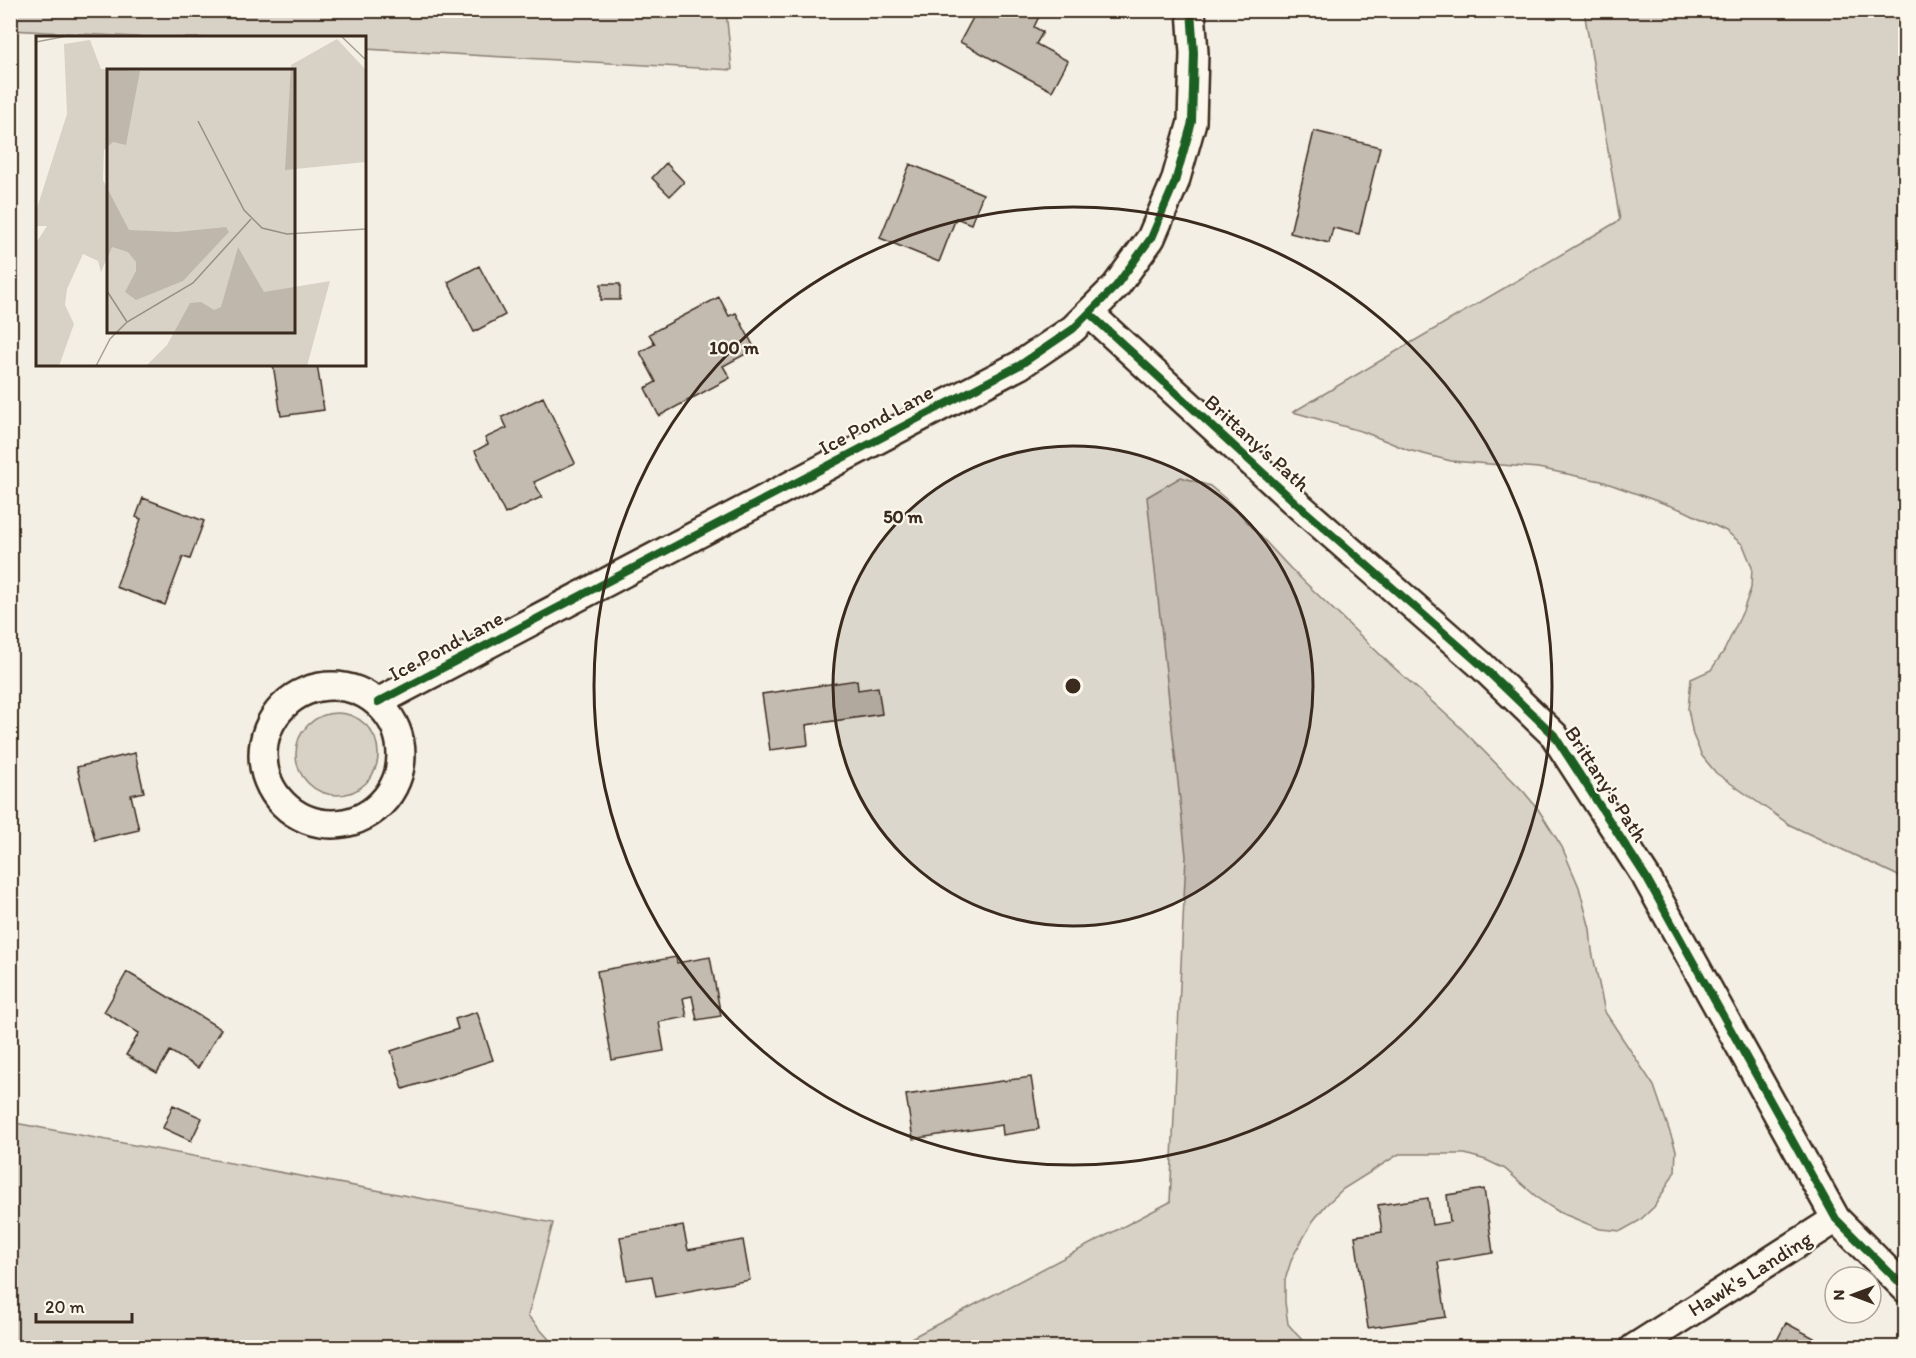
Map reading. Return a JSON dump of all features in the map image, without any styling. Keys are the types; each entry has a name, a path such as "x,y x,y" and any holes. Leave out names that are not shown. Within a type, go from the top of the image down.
{"street":[{"name":"Ice Pond Lane","path":"378,702 1020,365 1073,329 1116,286 1151,238 1175,182 1192,122 1194,53 1191,10"},
{"name":"Brittany's Path","path":"1089,313 1297,504 1481,665 1554,735 1646,877 1836,1219 1905,1289"},
{"name":"Ice Pond Lane","path":"336,685 358,690 378,702 392,720 400,741 401,764 394,786 380,805 362,818 339,824 316,823 296,814 279,799 267,779 263,756 266,734 277,713 293,697 314,688 336,685"},
{"name":"Hawk's Landing","path":"1634,1347 1836,1219"}],"shaded area":[{"path":"10,11 726,11 732,70 366,49 366,36 117,36 11,30"},
{"path":"1584,11 1905,11 1905,879 1790,825 1716,773 1702,756 1693,735 1688,709 1691,679 1711,670 1724,651 1751,588 1752,567 1743,545 1726,531 1685,511 1601,481 1538,468 1451,461 1408,450 1364,432 1293,412 1620,220"},
{"path":"1181,477 1210,486 1228,501 1291,569 1390,664 1459,726 1538,809 1562,847 1579,887 1590,929 1592,951 1605,1012 1654,1086 1676,1150 1675,1171 1654,1207 1639,1221 1621,1231 1600,1229 1559,1212 1540,1200 1505,1169 1486,1160 1465,1154 1399,1154 1343,1189 1326,1205 1313,1221 1292,1258 1285,1280 1288,1324 1308,1347 894,1347 1170,1202 1186,856 1147,497"},
{"path":"337,713 353,716 366,725 375,738 378,754 375,770 366,783 353,792 337,795 321,792 308,783 299,770 296,754 299,738 308,725 321,716"},
{"path":"15,1123 553,1223 528,1316 556,1347 11,1347 10,1226"}],"building":[{"path":"988,10 1042,10 1034,27 1043,32 1036,44 1068,61 1052,91 960,42 975,14 983,18"},
{"path":"1314,131 1380,147 1359,234 1333,228 1329,243 1290,233"},
{"path":"666,163 684,182 670,196 652,178"},
{"path":"910,164 983,194 971,224 956,218 939,262 880,238"},
{"path":"479,266 505,315 474,332 448,282"},
{"path":"601,284 620,284 620,300 601,300"},
{"path":"719,297 729,316 736,313 755,349 723,366 730,378 659,416 645,388 656,382 640,352 655,344 649,334"},
{"path":"273,366 317,366 324,410 281,416"},
{"path":"543,397 575,463 534,482 542,497 505,514 475,451 488,444 485,438 507,428 502,417"},
{"path":"143,498 204,521 190,559 183,557 165,605 116,587 141,519 136,517"},
{"path":"857,680 858,690 878,687 882,714 806,725 808,745 770,750 762,694"},
{"path":"135,753 144,792 131,795 139,830 95,840 77,767"},
{"path":"676,957 677,963 710,957 721,1016 697,1020 692,996 683,998 687,1017 659,1022 664,1051 612,1060 597,971"},
{"path":"127,972 221,1029 198,1068 170,1051 157,1073 126,1055 139,1033 104,1012"},
{"path":"477,1012 493,1060 403,1089 391,1051 458,1029 455,1019"},
{"path":"1031,1077 1039,1129 1003,1135 1002,1125 913,1139 906,1095"},
{"path":"173,1105 202,1118 191,1141 163,1128"},
{"path":"1484,1189 1493,1253 1438,1262 1446,1317 1368,1328 1355,1236 1382,1232 1378,1205 1428,1198 1432,1225 1450,1222 1447,1195"},
{"path":"683,1226 688,1250 743,1240 750,1280 656,1297 652,1276 627,1280 620,1237"},
{"path":"1786,1323 1829,1346 1828,1348 1773,1348"}],"cycle path":[{"path":"378,702 1020,365 1073,329 1116,286 1151,238 1175,182 1192,122 1194,53 1191,10"},
{"path":"1089,313 1297,504 1481,665 1554,735 1646,877 1836,1219 1906,1289"}]}
